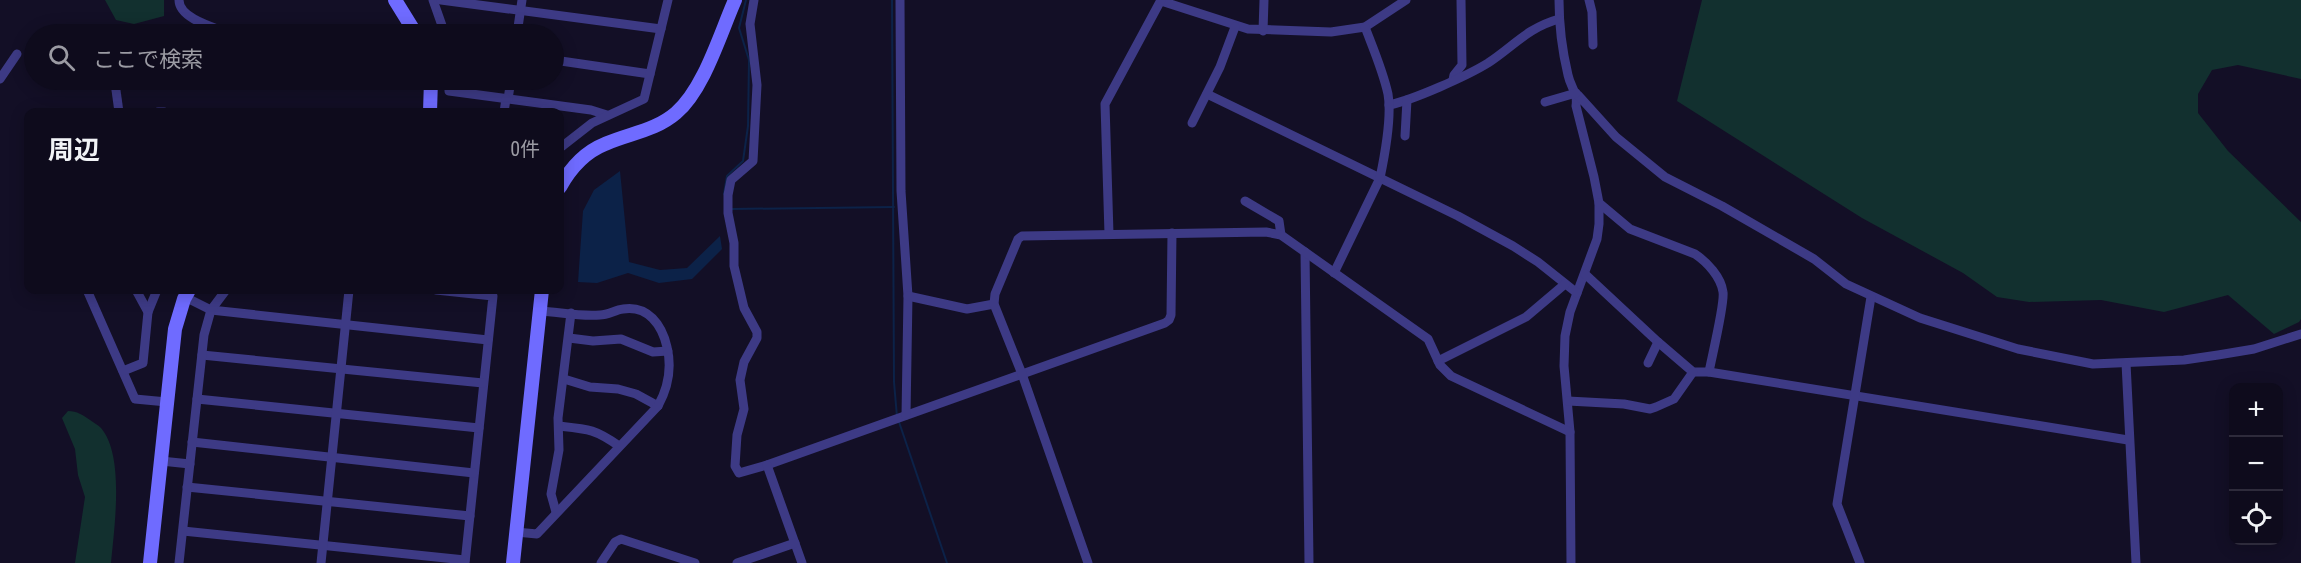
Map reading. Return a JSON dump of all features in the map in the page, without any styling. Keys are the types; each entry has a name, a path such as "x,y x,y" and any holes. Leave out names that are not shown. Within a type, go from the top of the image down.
{"street":[{"path":"179,0 180,8 186,15 207,24"},
{"path":"395,0 410,24"},
{"path":"433,0 441,24"},
{"path":"441,0 661,29"},
{"path":"518,24 522,0"},
{"path":"564,145 580,131 606,115 644,99 668,0"},
{"path":"564,182 577,164 595,149 646,131 678,112 686,104 704,72 735,0"},
{"path":"754,0 750,24 758,85 753,161 731,180 728,195 728,213 734,243 734,266 744,308 757,332 757,338 744,362 740,380 744,409 736,435 735,466 737,471 744,472 767,465 1169,320 1172,233"},
{"path":"900,0 901,191 908,296 900,418"},
{"path":"1263,31 1264,0"},
{"path":"1109,234 1105,104 1161,1 1235,27 1263,31 1331,32 1365,27 1406,0"},
{"path":"1453,80 1462,65 1461,0"},
{"path":"1559,0 1559,19 1569,79 1577,94 1616,137 1665,177 1772,234 1814,260 1846,284 1872,297 1920,318 2018,350 2093,364 2184,360 2254,349 2301,334"},
{"path":"1588,0 1592,12 1593,45"},
{"path":"1389,105 1407,100 1487,63 1541,24 1559,19"},
{"path":"1192,123 1207,94 1235,27"},
{"path":"1334,273 1380,178 1389,105 1376,55 1365,27"},
{"path":"0,79 17,54"},
{"path":"564,61 650,74"},
{"path":"116,90 118,108"},
{"path":"430,108 431,90"},
{"path":"449,90 507,99 545,108"},
{"path":"505,108 509,90"},
{"path":"1207,94 1513,246 1538,262 1577,293"},
{"path":"1545,102 1577,94"},
{"path":"1571,563 1570,432 1564,366 1565,336 1577,293 1598,234 1599,203 1576,106 1577,94"},
{"path":"1405,136 1407,100"},
{"path":"564,109 591,110 606,115"},
{"path":"1245,201 1279,221 1281,235"},
{"path":"1599,203 1630,229 1695,254 1705,261 1718,280 1724,295 1708,372"},
{"path":"1088,563 1022,374 994,304 1018,239 1022,236 1266,232 1281,235 1428,339 1444,370 1464,384 1570,432"},
{"path":"1305,252 1309,563"},
{"path":"1585,274 1693,372 1708,372 2128,440"},
{"path":"1438,361 1526,317 1565,284"},
{"path":"89,294 135,399 167,402"},
{"path":"138,294 148,312"},
{"path":"123,371 143,363 148,312 155,294"},
{"path":"150,563 175,329 187,294"},
{"path":"188,294 211,310 488,340"},
{"path":"180,563 207,318 223,294"},
{"path":"321,563 349,294"},
{"path":"183,531 465,562 493,296 474,294"},
{"path":"513,563 542,294"},
{"path":"908,296 967,309 994,304"},
{"path":"1860,563 1837,504 1872,297"},
{"path":"516,532 537,534 658,406 669,377 668,351 660,327 653,317 644,312 626,309 599,315 540,310"},
{"path":"556,512 551,494 559,450 558,418 571,313"},
{"path":"569,338 593,341 621,339 653,352 668,351"},
{"path":"1648,363 1658,342"},
{"path":"202,354 483,383"},
{"path":"2126,363 2128,440 2136,563"},
{"path":"1568,401 1624,404 1650,409 1674,399 1693,372"},
{"path":"564,379 590,387 618,389 636,394 658,406"},
{"path":"197,399 479,428"},
{"path":"559,426 599,432 619,446"},
{"path":"192,442 474,473"},
{"path":"161,461 190,464"},
{"path":"767,465 802,563"},
{"path":"187,487 470,516"},
{"path":"601,563 615,542 621,539 695,563"},
{"path":"737,563 795,543"}],"green space":[{"path":"105,0 164,0 164,16 134,24 116,20"},
{"path":"1702,0 2301,0 2301,79 2238,65 2212,70 2198,94 2198,113 2228,151 2301,222 2301,319 2274,334 2228,295 2164,312 2101,300 2029,302 1997,297 1963,273 1862,218 1677,101"},
{"path":"68,411 82,415 101,428 113,456 116,493 111,563 75,563 85,497 78,475 75,449 62,418"}],"water":[{"path":"620,171 629,262 660,270 687,268 720,236 722,249 692,279 659,283 628,273 597,283 578,282 583,211 594,190"}],"waterway":[{"path":"724,194 727,176 743,161 748,126 749,60 739,28 746,0"},
{"path":"892,0 894,382 897,417"},
{"path":"732,209 894,207"},
{"path":"899,422 947,563"}]}
